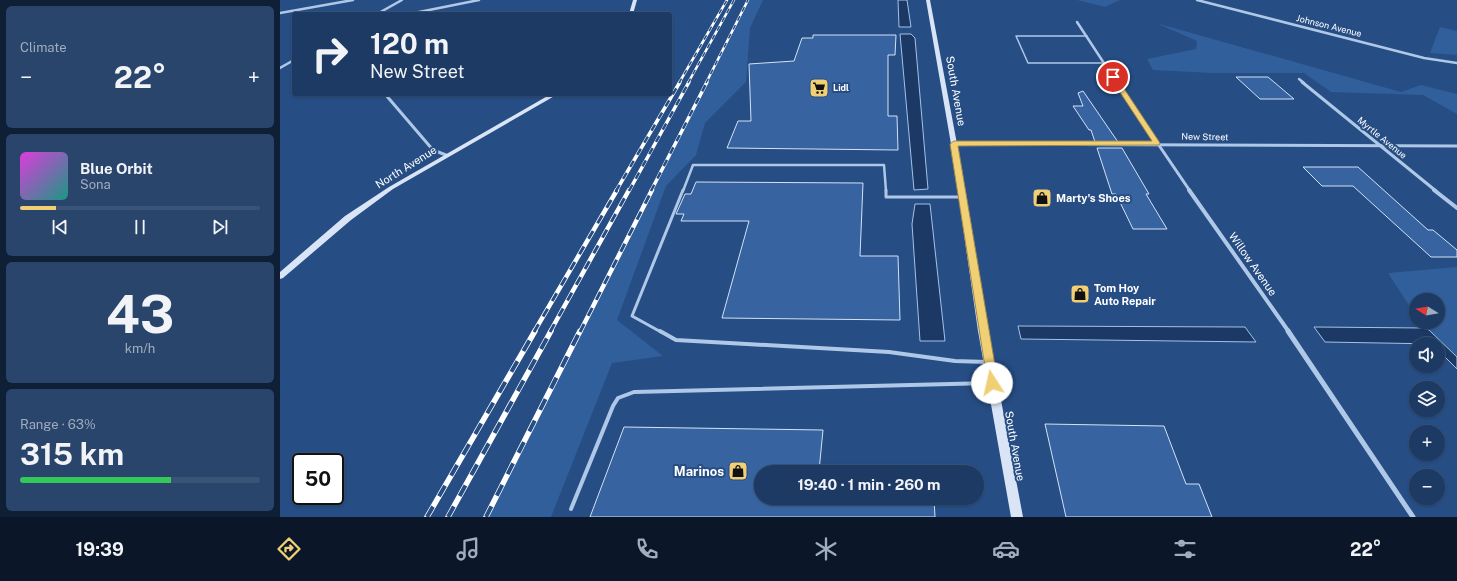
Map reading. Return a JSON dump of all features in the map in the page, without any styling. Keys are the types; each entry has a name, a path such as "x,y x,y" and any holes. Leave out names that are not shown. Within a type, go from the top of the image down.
{"main road":[{"path":"632,12 635,0"},
{"name":"South Avenue","path":"928,0 954,144 988,362 1017,517"},
{"name":"North Avenue","path":"280,276 348,218 391,188 446,155 551,96"}],"street":[{"path":"280,13 353,0"},
{"path":"381,12 402,0"},
{"path":"419,12 479,0"},
{"name":"Johnson Avenue","path":"1197,0 1424,58 1457,63"},
{"name":"Willow Avenue","path":"1077,22 1156,143 1275,311 1413,517"},
{"path":"280,68 292,61"},
{"name":"Myrtle Avenue","path":"1299,79 1457,208"},
{"path":"386,96 433,150 446,155"},
{"name":"New Street","path":"954,144 1156,143 1457,146"}],"lane":[{"path":"1087,36 1016,36 1028,63 1104,63"},
{"path":"962,197 886,196 884,165 693,165 632,316 676,340 889,352 955,361 988,362"},
{"path":"571,509 613,406 618,398 634,392 710,392 992,383"}],"shaded area":[{"path":"748,0 763,0 750,28 746,82 705,123 696,155 666,186 617,320 663,356 612,363 551,517 487,517"},
{"path":"898,0 907,0 911,27 899,27"},
{"path":"1077,0 1120,0 1105,7"},
{"path":"1156,23 1401,92 1421,85 1457,94 1457,114 1423,95 1331,92 1304,73 1213,73 1153,70 1147,59 1196,49 1197,41"},
{"path":"1440,27 1457,31 1457,55 1430,53"},
{"path":"900,34 911,34 915,38 928,189 914,190"},
{"path":"915,204 930,204 945,341 920,341 912,224"},
{"path":"1457,267 1457,363 1445,351 1445,337 1430,337 1424,329 1445,329 1445,293 1409,293 1409,305 1388,273"},
{"path":"1018,326 1245,327 1256,342 1021,339"},
{"path":"1314,327 1426,329 1436,337 1409,337 1409,343 1325,342"},
{"path":"1445,345 1457,357 1457,369 1445,357"}],"building":[{"name":"Lidl","path":"813,35 896,35 895,55 888,55 888,116 897,116 898,150 727,148 738,121 751,121 749,64 794,61 802,38 813,38"},
{"path":"1236,77 1268,77 1294,99 1260,99"},
{"path":"1083,91 1118,142 1095,142 1091,130 1089,130 1073,106 1083,106 1078,93"},
{"path":"1097,148 1122,148 1149,194 1146,194 1167,229 1133,229 1116,194 1112,194"},
{"path":"1303,167 1358,167 1428,230 1433,230 1457,250 1457,257 1431,257 1353,186 1322,186"},
{"path":"696,182 863,183 860,256 898,256 900,320 722,318 749,221 681,221 684,214 676,214 685,194 691,194"},
{"path":"1045,424 1164,426 1186,484 1199,484 1212,517 1066,517"},
{"name":"Marinos","path":"624,427 823,430 820,465 754,465 754,505 934,505 935,517 590,517"}],"railway":[{"path":"679,83 727,0"},
{"path":"688,83 734,0"},
{"path":"706,83 748,0"},
{"path":"672,96 680,82"},
{"path":"629,191 689,82"},
{"path":"651,191 707,82"},
{"path":"616,191 672,96"},
{"path":"534,332 617,190"},
{"path":"550,332 629,190"},
{"path":"580,332 652,190"},
{"path":"427,517 535,331"},
{"path":"448,517 551,331"},
{"path":"486,517 580,331"}],"place":[{"name":"Lidl","path":"819,88"},
{"name":"Marty's Shoes","path":"1042,198"},
{"name":"Tom Hoy Auto Repair","path":"1080,294"},
{"name":"Marinos","path":"738,471"}],"route":[{"path":"992,383 954,144 1156,143 1113,77"}]}
